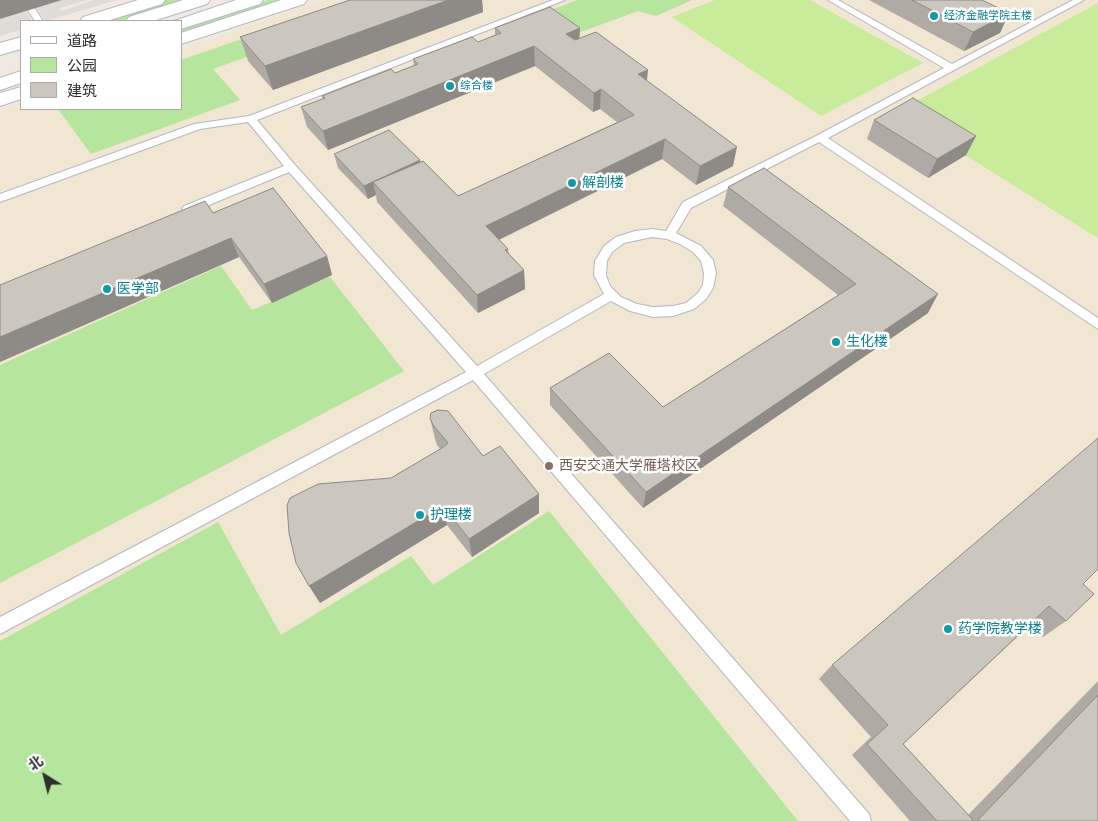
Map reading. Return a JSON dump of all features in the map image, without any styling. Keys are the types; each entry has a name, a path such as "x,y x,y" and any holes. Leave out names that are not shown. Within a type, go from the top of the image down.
{"street":[{"path":"92,20 156,0"},
{"path":"138,20 201,0"},
{"path":"182,24 254,0"},
{"path":"182,39 298,0"},
{"path":"0,49 20,43"},
{"path":"0,65 20,58"},
{"path":"0,84 20,77"},
{"path":"0,100 20,93"}],"lane":[{"path":"0,198 198,126 251,119 562,0"},
{"path":"832,0 951,68"},
{"path":"669,235 687,206 820,138 1080,0"},
{"path":"32,9 39,20"},
{"path":"251,119 291,167 475,373 862,821"},
{"path":"820,138 1098,324"},
{"path":"173,216 291,167"},
{"path":"652,233 669,235 684,241 697,249 706,260 710,272 709,285 702,296 690,306 673,312 653,312 634,308 617,300 612,295 605,288 600,275 601,261 608,249 620,240 635,235 652,233"},
{"path":"0,626 475,373 612,295"}],"shaded area":[{"path":"62,0 88,0 60,8 61,11 94,0 117,0 49,20 45,20 37,8"},
{"name":"西安交通大学雁塔校区","path":"324,0 1098,0 1098,821 0,821 0,110 20,103 20,110 182,110 182,49"},
{"path":"26,11 31,20 20,20 20,30 0,36 0,19"}],"green space":[{"path":"164,0 187,0 124,20 100,20"},
{"path":"268,0 290,0 182,37 182,29"},
{"path":"355,0 407,0 213,69 240,100 91,154 59,110 182,110 182,60"},
{"path":"577,0 692,0 656,16 638,11 578,33 546,12"},
{"path":"715,0 810,0 923,63 821,116 672,17"},
{"path":"1098,3 1098,238 896,112"},
{"path":"221,266 252,310 330,277 404,371 0,583 0,365"},
{"path":"549,511 798,821 0,821 0,641 218,522 281,635 411,556 433,585"}],"building":[{"path":"350,0 448,0 265,66 240,37"},
{"path":"912,0 982,0 1009,13 973,32"},
{"path":"550,7 580,28 566,34 575,40 596,32 648,70 638,74 737,147 700,166 665,139 486,226 508,249 505,250 524,270 477,295 373,182 423,161 458,196 634,115 601,89 594,93 534,46 323,131 301,107 325,98 322,96 391,69 395,73 418,64 413,59 472,37 478,42 501,33 495,28"},
{"path":"913,98 976,136 937,159 874,120"},
{"path":"389,130 420,160 364,186 334,154"},
{"name":"生化楼","path":"764,168 938,294 646,492 550,388 609,353 663,407 856,284 728,187"},
{"path":"273,188 327,256 264,284 231,238 0,337 0,285 205,201 213,213"},
{"name":"护理楼","path":"438,410 448,411 483,456 500,446 539,494 469,539 443,506 309,586 296,563 289,533 287,505 290,498 318,484 391,478 442,448 448,443 433,425 430,418 431,413"},
{"name":"药学院教学楼","path":"1098,438 1098,569 1083,584 1094,594 1066,621 1049,606 903,744 974,821 937,821 867,744 888,725 832,665"},
{"path":"1098,695 1098,821 977,821"}],"place":[{"name":"经济金融学院主楼","path":"934,16"},
{"name":"综合楼","path":"450,86"},
{"name":"解剖楼","path":"572,183"},
{"name":"医学部","path":"107,289"},
{"name":"生化楼","path":"836,342"},
{"name":"西安交通大学雁塔校区","path":"549,466"},
{"name":"护理楼","path":"420,515"},
{"name":"药学院教学楼","path":"948,629"}]}
